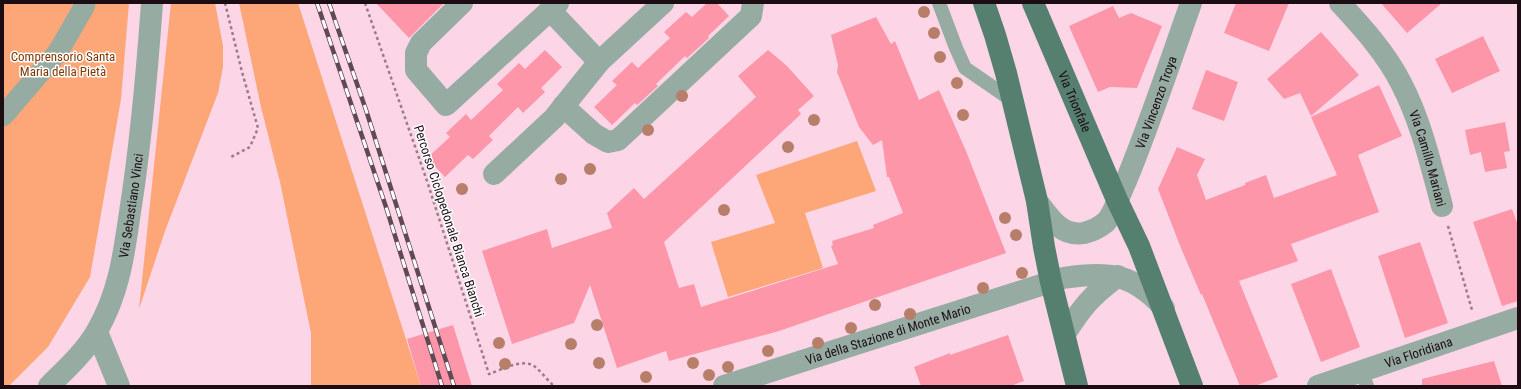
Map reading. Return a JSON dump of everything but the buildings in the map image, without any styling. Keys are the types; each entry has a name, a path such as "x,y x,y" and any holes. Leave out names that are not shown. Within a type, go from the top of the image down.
{"main road":[{"path":"984,3 995,35 1013,100 1037,201 1051,282 1077,386"},
{"name":"Via Trionfale","path":"1033,3 1117,200 1139,246 1164,308 1192,386"}],"street":[{"name":"Via Sebastiano Vinci","path":"49,386 87,346 97,332 117,288 136,176 146,84 152,3"},
{"path":"462,3 421,43 416,53 416,70 446,105 554,6 599,62"},
{"path":"494,174 554,118 599,62 663,3"},
{"path":"563,106 594,134 608,142 618,140 750,16 753,3"},
{"name":"Via Vincenzo Troya","path":"1117,200 1137,153 1191,3"},
{"name":"Via Camillo Mariani","path":"1340,3 1375,45 1400,82 1420,130 1442,206"},
{"path":"3,116 58,52 84,4"},
{"path":"1037,201 1060,228 1080,234 1093,230 1106,221 1117,200"},
{"name":"Via Trionfale","path":"1051,282 1063,278 1093,274 1118,276 1142,288 1164,308"},
{"path":"1065,334 1084,305 1096,293 1118,276"},
{"name":"Via della Stazione di Monte Mario","path":"724,386 1051,282"},
{"name":"Via Floridiana","path":"1318,386 1364,378 1478,331 1518,318"},
{"path":"97,332 119,386"}],"lane":[{"path":"939,3 965,68 1013,100"}],"path":[{"path":"225,3 258,128 250,147 231,157"},
{"name":"Percorso Ciclopedonale Bianca Bianchi","path":"365,3 427,181 489,374 519,364 528,364 534,366 554,386"},
{"name":"Via Camillo Mariani","path":"1442,206 1478,331"}],"green space":[{"name":"Comprensorio Santa Maria della Pietà","path":"3,3 129,3 121,99 90,277 48,347 9,386 3,386"},
{"path":"171,3 215,3 223,46 223,67 218,93 165,231 139,309"},
{"path":"239,3 298,3 421,386 311,386 311,333 280,182 261,107"},
{"path":"857,141 876,191 805,213 823,268 728,297 711,242 775,223 756,175"}],"railway":[{"path":"317,3 386,207 442,386"},
{"path":"329,3 366,110 454,386"}]}
